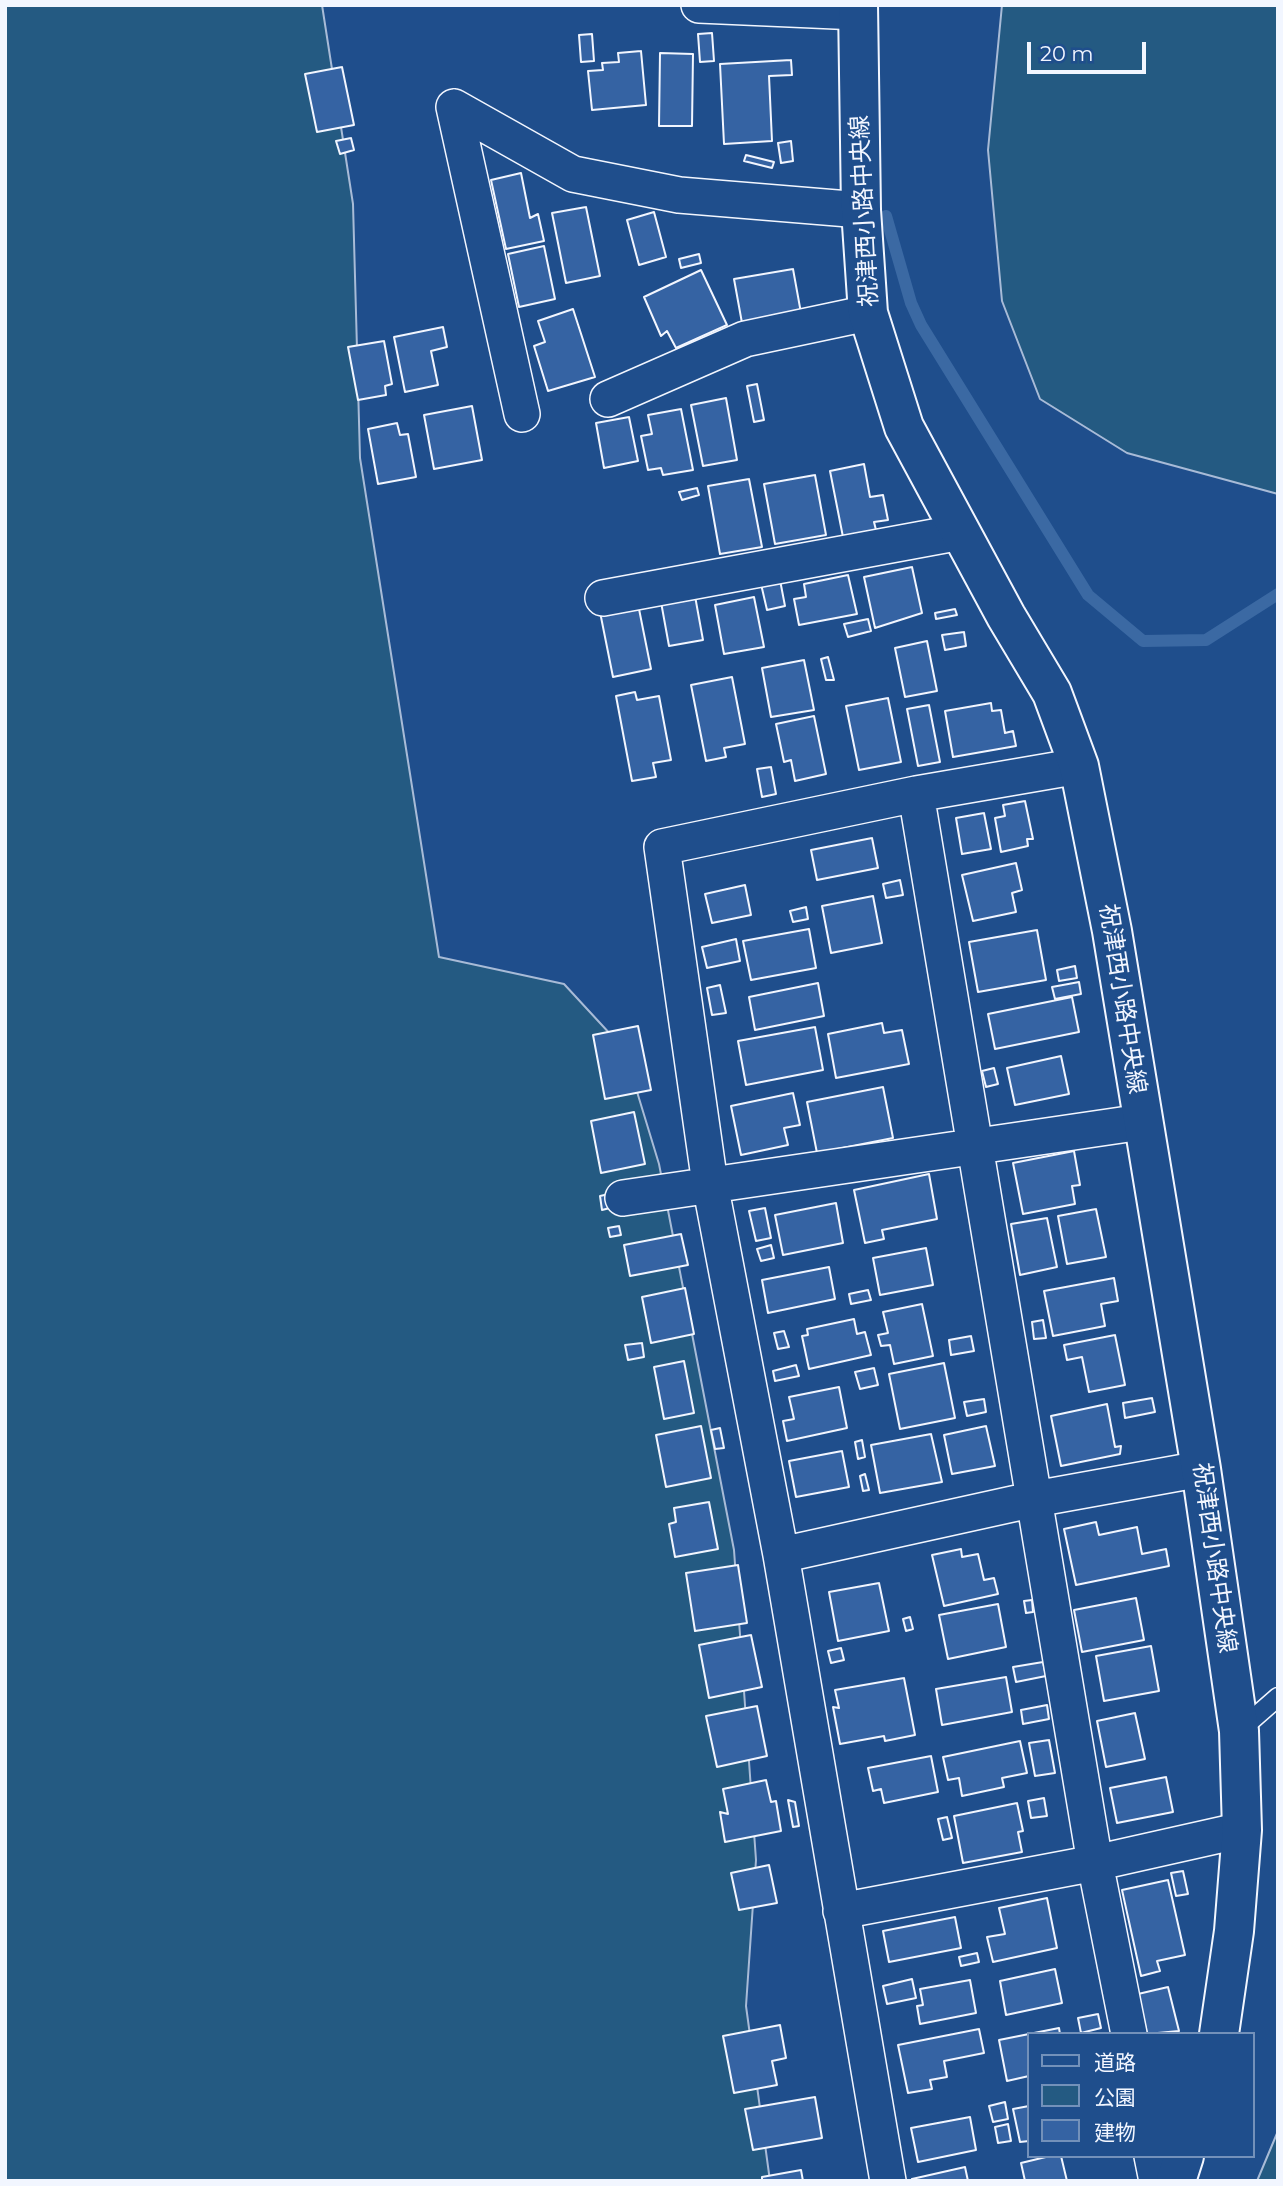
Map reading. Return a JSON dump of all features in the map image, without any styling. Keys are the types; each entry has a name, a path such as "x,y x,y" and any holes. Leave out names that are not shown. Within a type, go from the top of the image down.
{"main road":[{"name":"祝津西小路中央線","path":"858,9 860,210 869,313 904,427 1052,693 1079,766 1112,930 1201,1469 1238,1731 1242,1830 1234,1931 1219,2032"},
{"path":"1176,2181 1183,2158"}],"street":[{"path":"699,5 858,9"},
{"path":"522,414 454,107 573,174 679,195 860,210"},
{"path":"608,400 745,339 869,313"},
{"path":"603,598 961,532"},
{"path":"888,2181 781,1555 710,1184 662,847 916,794 1079,766"},
{"path":"916,794 1095,1863 1129,2032"},
{"path":"623,1198 1142,1122"},
{"path":"781,1555 1035,1499 1201,1469"},
{"path":"841,1911 1095,1863 1242,1830"},
{"path":"1152,2158 1157,2181"}],"lane":[{"path":"1238,1731 1278,1697"}],"green space":[{"path":"5,5 322,5 353,204 360,458 439,957 564,984 624,1049 659,1164 734,1550 756,1860 746,2006 770,2181 5,2181"},
{"path":"1002,5 1278,5 1278,494 1127,453 1040,399 1002,301 988,150"},
{"path":"1278,2131 1278,2181 1257,2181"}],"building":[{"path":"712,33 714,61 700,62 698,34"},
{"path":"592,34 594,61 581,62 579,35"},
{"path":"641,51 646,105 592,110 588,71 603,70 602,63 619,62 618,53"},
{"path":"660,53 693,54 692,126 659,126"},
{"path":"791,60 792,75 769,76 772,141 724,144 720,64"},
{"path":"342,67 354,125 317,132 305,74"},
{"path":"351,138 354,150 340,154 336,141"},
{"path":"791,141 793,161 781,163 778,143"},
{"path":"746,155 774,162 772,168 744,161"},
{"path":"521,173 530,218 538,214 544,241 506,249 491,180"},
{"path":"586,207 600,276 566,283 552,213"},
{"path":"654,212 666,257 639,265 627,220"},
{"path":"544,246 555,299 519,307 508,254"},
{"path":"699,254 701,263 681,268 679,259"},
{"path":"793,269 801,313 742,323 734,279"},
{"path":"701,270 727,325 676,348 667,331 661,336 644,297"},
{"path":"573,309 595,377 548,391 534,346 545,342 538,321"},
{"path":"443,327 447,347 431,351 438,385 405,392 394,337"},
{"path":"384,341 392,384 385,386 386,395 358,400 348,347"},
{"path":"757,384 764,420 754,422 747,386"},
{"path":"726,398 737,460 703,466 691,405"},
{"path":"472,406 482,460 434,469 424,415"},
{"path":"681,409 693,470 663,475 661,468 648,470 641,436 652,434 648,415"},
{"path":"629,417 638,461 604,468 596,423"},
{"path":"397,423 400,435 408,434 416,477 378,484 368,429"},
{"path":"864,464 870,497 883,495 888,520 874,522 876,530 843,537 830,471"},
{"path":"815,475 826,535 775,544 764,484"},
{"path":"749,479 762,547 720,554 708,486"},
{"path":"697,488 699,495 682,500 679,492"},
{"path":"912,567 922,613 875,628 864,577"},
{"path":"848,575 857,614 799,625 794,599 806,597 804,584"},
{"path":"780,580 785,606 767,610 761,584"},
{"path":"695,596 703,640 669,646 661,602"},
{"path":"754,597 764,647 724,654 715,605"},
{"path":"638,604 651,669 613,677 600,612"},
{"path":"955,609 957,615 936,619 935,613"},
{"path":"868,619 871,631 848,637 844,624"},
{"path":"964,632 966,646 945,650 942,635"},
{"path":"927,641 937,691 905,697 895,648"},
{"path":"828,657 834,680 826,680 821,659"},
{"path":"804,660 814,710 771,717 762,668"},
{"path":"732,677 745,744 724,748 726,757 706,761 691,685"},
{"path":"635,692 637,700 659,696 671,760 653,763 656,777 632,781 616,696"},
{"path":"888,698 901,762 859,770 846,706"},
{"path":"991,703 992,711 1001,710 1005,733 1013,731 1016,746 953,757 945,711"},
{"path":"929,705 940,762 918,766 907,709"},
{"path":"814,716 826,774 795,781 791,760 784,762 776,724"},
{"path":"771,767 776,794 762,797 757,769"},
{"path":"1025,801 1033,839 1027,839 1028,846 1001,852 995,818 1005,816 1003,805"},
{"path":"984,813 991,849 962,854 956,818"},
{"path":"872,838 878,868 817,880 811,850"},
{"path":"1016,863 1022,890 1012,893 1016,912 973,921 962,875"},
{"path":"900,880 903,895 886,898 883,884"},
{"path":"745,885 751,915 712,923 705,894"},
{"path":"873,896 882,943 831,953 822,906"},
{"path":"806,907 808,919 793,922 790,911"},
{"path":"809,929 816,968 751,980 743,941"},
{"path":"1037,930 1046,980 978,992 969,942"},
{"path":"736,939 740,961 707,968 702,947"},
{"path":"1075,966 1077,978 1059,981 1057,970"},
{"path":"1079,982 1081,994 1055,999 1052,987"},
{"path":"818,983 824,1016 755,1030 749,997"},
{"path":"720,985 726,1013 712,1015 707,988"},
{"path":"1072,997 1079,1032 995,1049 988,1014"},
{"path":"882,1023 884,1033 902,1030 909,1064 836,1078 828,1034"},
{"path":"638,1026 651,1090 605,1099 593,1035"},
{"path":"815,1027 823,1070 746,1085 738,1041"},
{"path":"1061,1056 1069,1094 1015,1105 1007,1068"},
{"path":"994,1068 998,1084 986,1087 982,1071"},
{"path":"883,1087 893,1138 817,1153 807,1102"},
{"path":"793,1093 800,1125 784,1128 788,1145 741,1155 731,1106"},
{"path":"634,1112 645,1164 601,1173 591,1121"},
{"path":"1074,1151 1080,1185 1072,1186 1075,1204 1023,1214 1013,1163"},
{"path":"929,1174 937,1219 882,1230 884,1239 865,1243 854,1190"},
{"path":"618,1192 622,1205 602,1210 600,1196"},
{"path":"836,1203 843,1243 783,1255 775,1215"},
{"path":"765,1208 771,1238 756,1241 749,1211"},
{"path":"1096,1209 1106,1257 1067,1264 1058,1216"},
{"path":"1047,1218 1057,1267 1020,1275 1011,1224"},
{"path":"619,1226 621,1235 610,1237 608,1228"},
{"path":"681,1234 688,1265 630,1276 624,1245"},
{"path":"771,1245 774,1258 761,1261 757,1249"},
{"path":"926,1248 933,1285 880,1295 873,1258"},
{"path":"829,1267 835,1299 768,1313 762,1280"},
{"path":"1114,1278 1118,1301 1101,1304 1105,1326 1053,1336 1044,1291"},
{"path":"685,1288 694,1334 651,1343 642,1297"},
{"path":"868,1290 871,1300 851,1304 849,1294"},
{"path":"922,1304 933,1356 894,1364 890,1345 881,1346 878,1335 888,1333 883,1312"},
{"path":"854,1319 857,1334 865,1332 871,1355 809,1369 802,1336 808,1335 807,1329"},
{"path":"1043,1320 1046,1338 1034,1339 1032,1322"},
{"path":"784,1331 789,1347 778,1349 774,1333"},
{"path":"1115,1335 1125,1385 1089,1392 1082,1357 1067,1360 1064,1345"},
{"path":"971,1336 974,1351 951,1355 949,1340"},
{"path":"642,1343 644,1357 628,1360 625,1345"},
{"path":"684,1361 694,1413 664,1419 654,1367"},
{"path":"944,1363 955,1418 900,1429 889,1374"},
{"path":"796,1365 799,1376 775,1381 773,1371"},
{"path":"874,1368 878,1385 860,1389 855,1372"},
{"path":"839,1387 847,1428 787,1441 783,1421 794,1419 789,1397"},
{"path":"1152,1398 1155,1412 1125,1418 1123,1403"},
{"path":"984,1399 986,1412 967,1416 964,1402"},
{"path":"1107,1404 1115,1447 1121,1446 1120,1454 1061,1466 1051,1416"},
{"path":"701,1426 711,1478 666,1487 656,1435"},
{"path":"986,1426 995,1466 952,1474 944,1435"},
{"path":"720,1428 724,1448 715,1449 711,1430"},
{"path":"931,1434 942,1482 880,1493 871,1445"},
{"path":"862,1440 865,1457 858,1459 855,1442"},
{"path":"842,1451 849,1487 796,1497 789,1461"},
{"path":"865,1474 869,1490 863,1491 860,1476"},
{"path":"709,1502 718,1549 675,1557 669,1524 676,1522 674,1508"},
{"path":"1096,1522 1099,1535 1137,1527 1142,1554 1166,1549 1169,1566 1076,1585 1064,1529"},
{"path":"961,1549 962,1557 978,1554 984,1580 994,1578 998,1594 944,1606 932,1555"},
{"path":"738,1565 747,1623 695,1631 686,1573"},
{"path":"879,1583 889,1631 838,1641 829,1592"},
{"path":"1136,1598 1144,1640 1082,1652 1074,1610"},
{"path":"1032,1600 1033,1612 1026,1613 1024,1601"},
{"path":"998,1604 1006,1647 948,1659 939,1615"},
{"path":"910,1617 913,1629 906,1631 903,1619"},
{"path":"751,1635 762,1687 709,1698 699,1645"},
{"path":"1151,1646 1159,1691 1104,1701 1096,1656"},
{"path":"841,1648 844,1660 831,1663 828,1651"},
{"path":"1043,1662 1046,1676 1016,1682 1013,1667"},
{"path":"1006,1677 1012,1712 942,1725 936,1689"},
{"path":"904,1678 915,1735 885,1741 884,1736 840,1744 833,1707 839,1708 835,1690"},
{"path":"1047,1705 1049,1719 1023,1724 1021,1710"},
{"path":"757,1706 767,1756 717,1767 706,1716"},
{"path":"1135,1713 1145,1759 1106,1767 1097,1721"},
{"path":"1049,1740 1055,1773 1035,1776 1029,1743"},
{"path":"1020,1741 1027,1773 1002,1778 1004,1787 962,1796 959,1778 948,1780 943,1757"},
{"path":"931,1756 938,1792 884,1803 881,1789 873,1791 868,1768"},
{"path":"1166,1777 1173,1812 1117,1823 1110,1788"},
{"path":"766,1780 771,1802 776,1801 781,1831 725,1842 720,1812 728,1814 723,1789"},
{"path":"1044,1798 1047,1816 1031,1818 1028,1801"},
{"path":"788,1800 795,1802 799,1826 793,1827"},
{"path":"1017,1803 1023,1831 1018,1832 1022,1852 963,1863 954,1816"},
{"path":"947,1817 952,1838 943,1840 938,1819"},
{"path":"769,1865 777,1903 739,1910 731,1873"},
{"path":"1183,1871 1188,1894 1176,1896 1171,1873"},
{"path":"1168,1880 1185,1955 1157,1961 1160,1971 1141,1976 1122,1890"},
{"path":"1047,1898 1057,1948 993,1962 987,1937 1005,1934 999,1908"},
{"path":"955,1917 961,1948 889,1962 883,1931"},
{"path":"977,1953 979,1962 961,1966 959,1957"},
{"path":"1055,1969 1062,2003 1006,2015 1000,1981"},
{"path":"912,1979 916,1998 887,2004 883,1986"},
{"path":"970,1980 976,2013 920,2024 917,2006 923,2005 920,1989"},
{"path":"1168,1987 1179,2031 1147,2032 1138,1994"},
{"path":"1098,2014 1101,2028 1081,2032 1078,2018"},
{"path":"780,2025 786,2058 772,2061 777,2085 734,2093 723,2036"},
{"path":"1059,2028 1060,2032 1039,2032"},
{"path":"979,2029 984,2053 944,2061 947,2077 930,2080 932,2089 908,2093 898,2045"},
{"path":"1028,2034 1028,2076 1007,2081 999,2040"},
{"path":"815,2097 822,2138 753,2150 745,2109"},
{"path":"1005,2102 1008,2119 993,2122 989,2106"},
{"path":"1028,2106 1028,2141 1020,2142 1013,2109"},
{"path":"970,2117 976,2150 918,2162 911,2128"},
{"path":"1008,2124 1011,2141 998,2143 995,2127"},
{"path":"1042,2158 1061,2158 1067,2181 1025,2181 1021,2163"},
{"path":"965,2167 968,2181 912,2179"},
{"path":"801,2170 803,2181 762,2181 762,2177"}],"waterway":[{"path":"886,216 911,303 921,325 1088,595 1143,641 1206,640 1278,594"}]}
